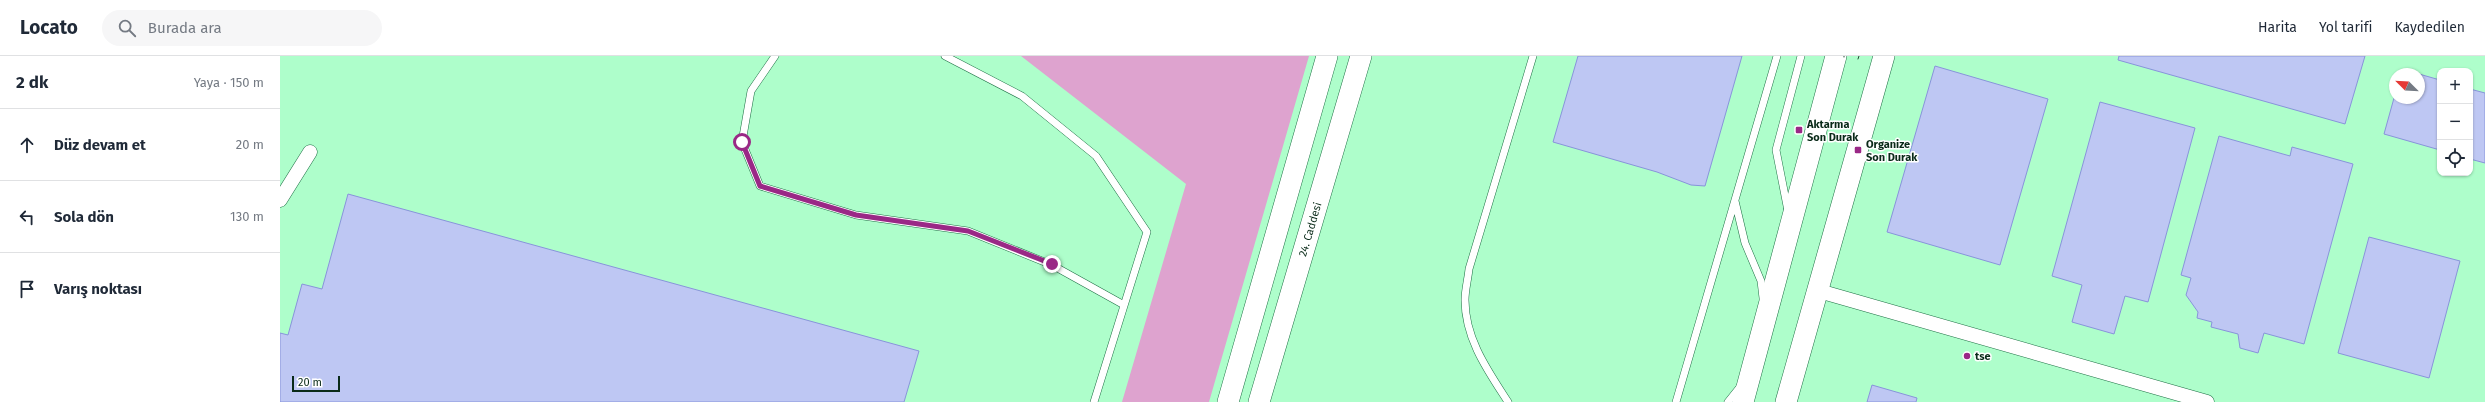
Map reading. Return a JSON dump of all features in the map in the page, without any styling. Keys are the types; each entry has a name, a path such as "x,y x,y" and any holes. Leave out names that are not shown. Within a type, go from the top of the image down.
{"main road":[{"path":"1228,402 1327,56"},
{"name":"24. Caddesi","path":"1259,402 1361,56"},
{"path":"1743,402 1836,56"},
{"path":"1786,402 1819,291 1884,56"}],"street":[{"path":"280,200 310,152"},
{"path":"1819,291 2207,402"}],"lane":[{"path":"774,56 751,91 742,142 760,186 856,215 968,231 1052,264 1124,305"},
{"path":"945,56 1022,96 1096,156 1147,232 1094,402"},
{"path":"1508,402 1482,362 1471,334 1465,301 1469,269 1534,56"},
{"path":"1676,402 1777,56"},
{"path":"1791,228 1776,150 1801,56"},
{"path":"1735,201 1745,243 1761,281 1766,319"},
{"path":"1728,402 1750,376"}],"shaded area":[{"path":"1021,56 1309,56 1209,402 1122,402 1186,184"}],"building":[{"path":"1578,56 1742,56 1705,186 1691,185 1657,172 1553,142"},
{"path":"2119,56 2365,56 2345,124 2118,60"},
{"path":"1935,66 2048,99 2000,265 1887,232"},
{"path":"2425,76 2437,79 2437,149 2384,134 2392,104 2425,104"},
{"path":"2473,90 2485,93 2485,163 2473,160"},
{"path":"2100,102 2195,128 2148,302 2125,296 2114,334 2072,322 2082,285 2052,276"},
{"path":"2219,136 2290,156 2292,147 2353,164 2304,344 2264,333 2258,353 2240,348 2238,334 2211,327 2212,322 2197,318 2198,312 2186,295 2191,278 2181,275"},
{"path":"348,194 919,351 904,402 280,402 280,333 288,335 302,284 322,289"},
{"path":"2369,237 2460,261 2429,378 2338,353"},
{"path":"1872,385 1917,398 1916,402 1867,402"}],"place":[{"name":"Aktarma Son Durak","path":"1799,130"},
{"name":"Organize Son Durak","path":"1858,150"},
{"name":"tse","path":"1967,356"}],"route":[{"path":"742,142 760,186 856,215 968,231 1052,264"}]}
